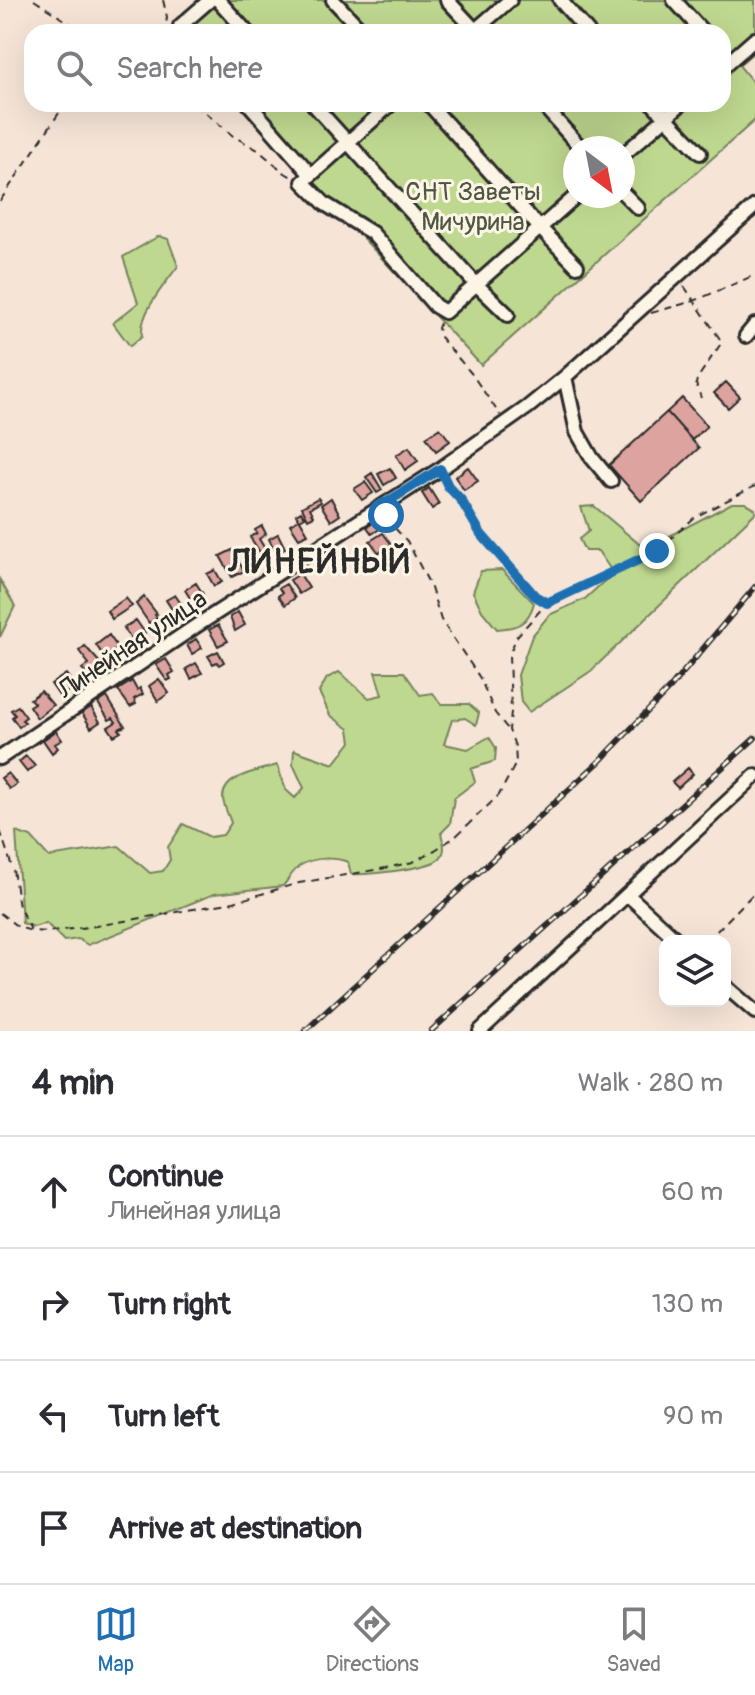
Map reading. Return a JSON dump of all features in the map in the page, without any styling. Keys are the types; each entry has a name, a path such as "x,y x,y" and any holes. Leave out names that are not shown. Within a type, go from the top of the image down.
{"street":[{"path":"182,24 210,0"},
{"path":"218,0 240,24"},
{"path":"333,0 356,24"},
{"path":"447,0 469,24"},
{"path":"483,24 510,0"},
{"path":"560,0 581,24"},
{"path":"674,0 696,24"},
{"path":"731,57 755,39"},
{"path":"255,112 325,204 372,233 435,306 445,312 563,208"},
{"path":"320,112 476,284 508,315"},
{"path":"308,180 382,112"},
{"path":"436,112 577,266"},
{"path":"549,112 570,136"},
{"path":"660,112 700,153"},
{"path":"635,145 672,112"},
{"path":"635,205 638,208"},
{"name":"Линейная улица","path":"0,758 196,626 440,469 505,423 565,377 755,206"},
{"path":"565,377 577,432 592,458 611,481"},
{"path":"480,1031 755,776"},
{"path":"628,895 671,935"},
{"path":"731,991 755,1012"}],"path":[{"path":"34,0 71,24"},
{"path":"163,0 166,24"},
{"path":"0,201 60,112"},
{"path":"204,112 285,173 308,180"},
{"path":"680,273 685,288 720,339 720,345 697,379 701,398"},
{"path":"629,320 694,301 755,275"},
{"path":"445,312 438,328 440,337 471,373 505,423"},
{"path":"440,469 481,534 535,596 547,603"},
{"path":"509,730 509,655 517,636 547,603 657,551 695,517 755,486"},
{"path":"0,913 18,927 32,931 96,926 234,902 299,883 413,862 455,837 499,795 516,763 515,746 509,730 495,713 480,678 441,620 425,573 407,541 390,523 384,504"},
{"path":"0,830 13,870 19,907 32,931"},
{"path":"713,935 755,892"}],"green space":[{"name":"СНТ Заветы Мичурина","path":"206,0 755,0 755,51 739,65 755,85 755,120 481,365 245,112 731,112 731,24 178,24"},
{"path":"159,236 168,239 178,266 149,308 142,336 130,346 113,323 138,303 123,257"},
{"path":"732,503 745,503 755,509 755,513 591,671 529,712 521,702 518,675 532,636 549,615 585,599 613,573 598,551 585,551 579,539 589,531 581,507 594,506 645,549"},
{"path":"502,570 534,603 521,624 497,629 482,611 473,592 481,571"},
{"path":"0,580 15,606 0,637"},
{"path":"339,672 369,698 382,695 375,672 404,672 420,695 433,693 441,704 469,704 479,713 476,725 465,718 452,720 444,744 468,749 489,737 496,748 495,761 471,769 475,782 454,798 450,824 441,833 444,849 440,858 412,868 359,874 351,874 348,862 343,860 312,860 298,867 283,886 214,894 88,945 78,939 64,941 46,923 34,927 22,923 16,832 31,837 49,857 119,846 150,873 163,871 170,860 168,847 183,824 210,837 223,835 231,823 223,798 229,784 236,779 277,765 286,790 295,798 304,788 293,764 294,750 334,764 351,742 349,729 330,715 319,692 327,678"}],"building":[{"path":"726,382 740,397 728,408 714,393"},
{"path":"682,398 707,426 692,440 667,412"},
{"path":"667,412 699,448 641,501 609,465"},
{"path":"440,428 450,441 436,451 426,437"},
{"path":"409,447 418,461 405,470 396,455"},
{"path":"468,467 478,481 464,490 455,477"},
{"path":"390,468 396,478 384,485 378,474"},
{"path":"372,473 382,490 377,493 366,477"},
{"path":"365,482 373,493 362,500 354,489"},
{"path":"429,488 439,504 432,509 422,493"},
{"path":"318,498 321,502 310,508 314,516 308,519 302,507"},
{"path":"331,498 340,515 331,521 321,505"},
{"path":"301,511 305,517 300,520 308,534 299,538 290,524 299,519 296,514"},
{"path":"382,517 387,524 372,534 367,527"},
{"path":"262,526 266,534 259,539 270,557 265,560 250,537"},
{"path":"383,533 392,545 379,553 370,541"},
{"path":"278,534 285,548 276,553 269,539"},
{"path":"232,550 244,571 232,577 220,556"},
{"path":"215,570 222,582 214,586 207,574"},
{"path":"300,574 309,588 299,594 290,580"},
{"path":"196,583 203,594 192,601 185,590"},
{"path":"286,584 295,598 285,605 278,596 282,593 279,588"},
{"path":"175,595 184,608 175,614 166,600"},
{"path":"144,597 157,614 157,618 149,623 136,604"},
{"path":"126,598 132,606 112,619 107,611"},
{"path":"238,612 245,625 235,631 230,617"},
{"path":"136,620 145,633 132,641 124,628"},
{"path":"218,625 228,641 218,646 209,630"},
{"path":"109,635 118,648 105,658 96,645"},
{"path":"196,639 202,648 192,654 187,645"},
{"path":"85,646 102,665 87,676 82,669 89,664 79,651"},
{"path":"218,651 224,662 219,665 217,662 213,664 208,656"},
{"path":"166,659 174,672 167,681 156,665"},
{"path":"196,663 202,673 191,679 186,669"},
{"path":"66,674 75,686 60,697 51,684"},
{"path":"159,679 169,693 158,701 149,686"},
{"path":"132,681 143,694 134,699 136,704 130,707 118,690"},
{"path":"41,691 53,705 37,718 29,706 34,703 30,699"},
{"path":"107,697 125,726 114,736 108,727 116,722 113,718 109,720 98,703"},
{"path":"18,706 26,717 19,727 11,710"},
{"path":"91,707 100,722 91,728 82,713"},
{"path":"56,731 62,740 55,744 58,748 52,753 43,740"},
{"path":"26,756 35,766 27,772 19,762"},
{"path":"688,768 693,774 678,788 672,782"},
{"path":"8,773 17,784 9,789 1,778"}],"railway":[{"path":"305,1031 599,762 670,688 755,587"},
{"path":"431,1031 755,738"}],"district":[{"name":"ЛИНЕЙНЫЙ","path":"320,561"}],"route":[{"path":"386,515 384,504 440,469 481,534 535,596 547,603 657,551"}]}
